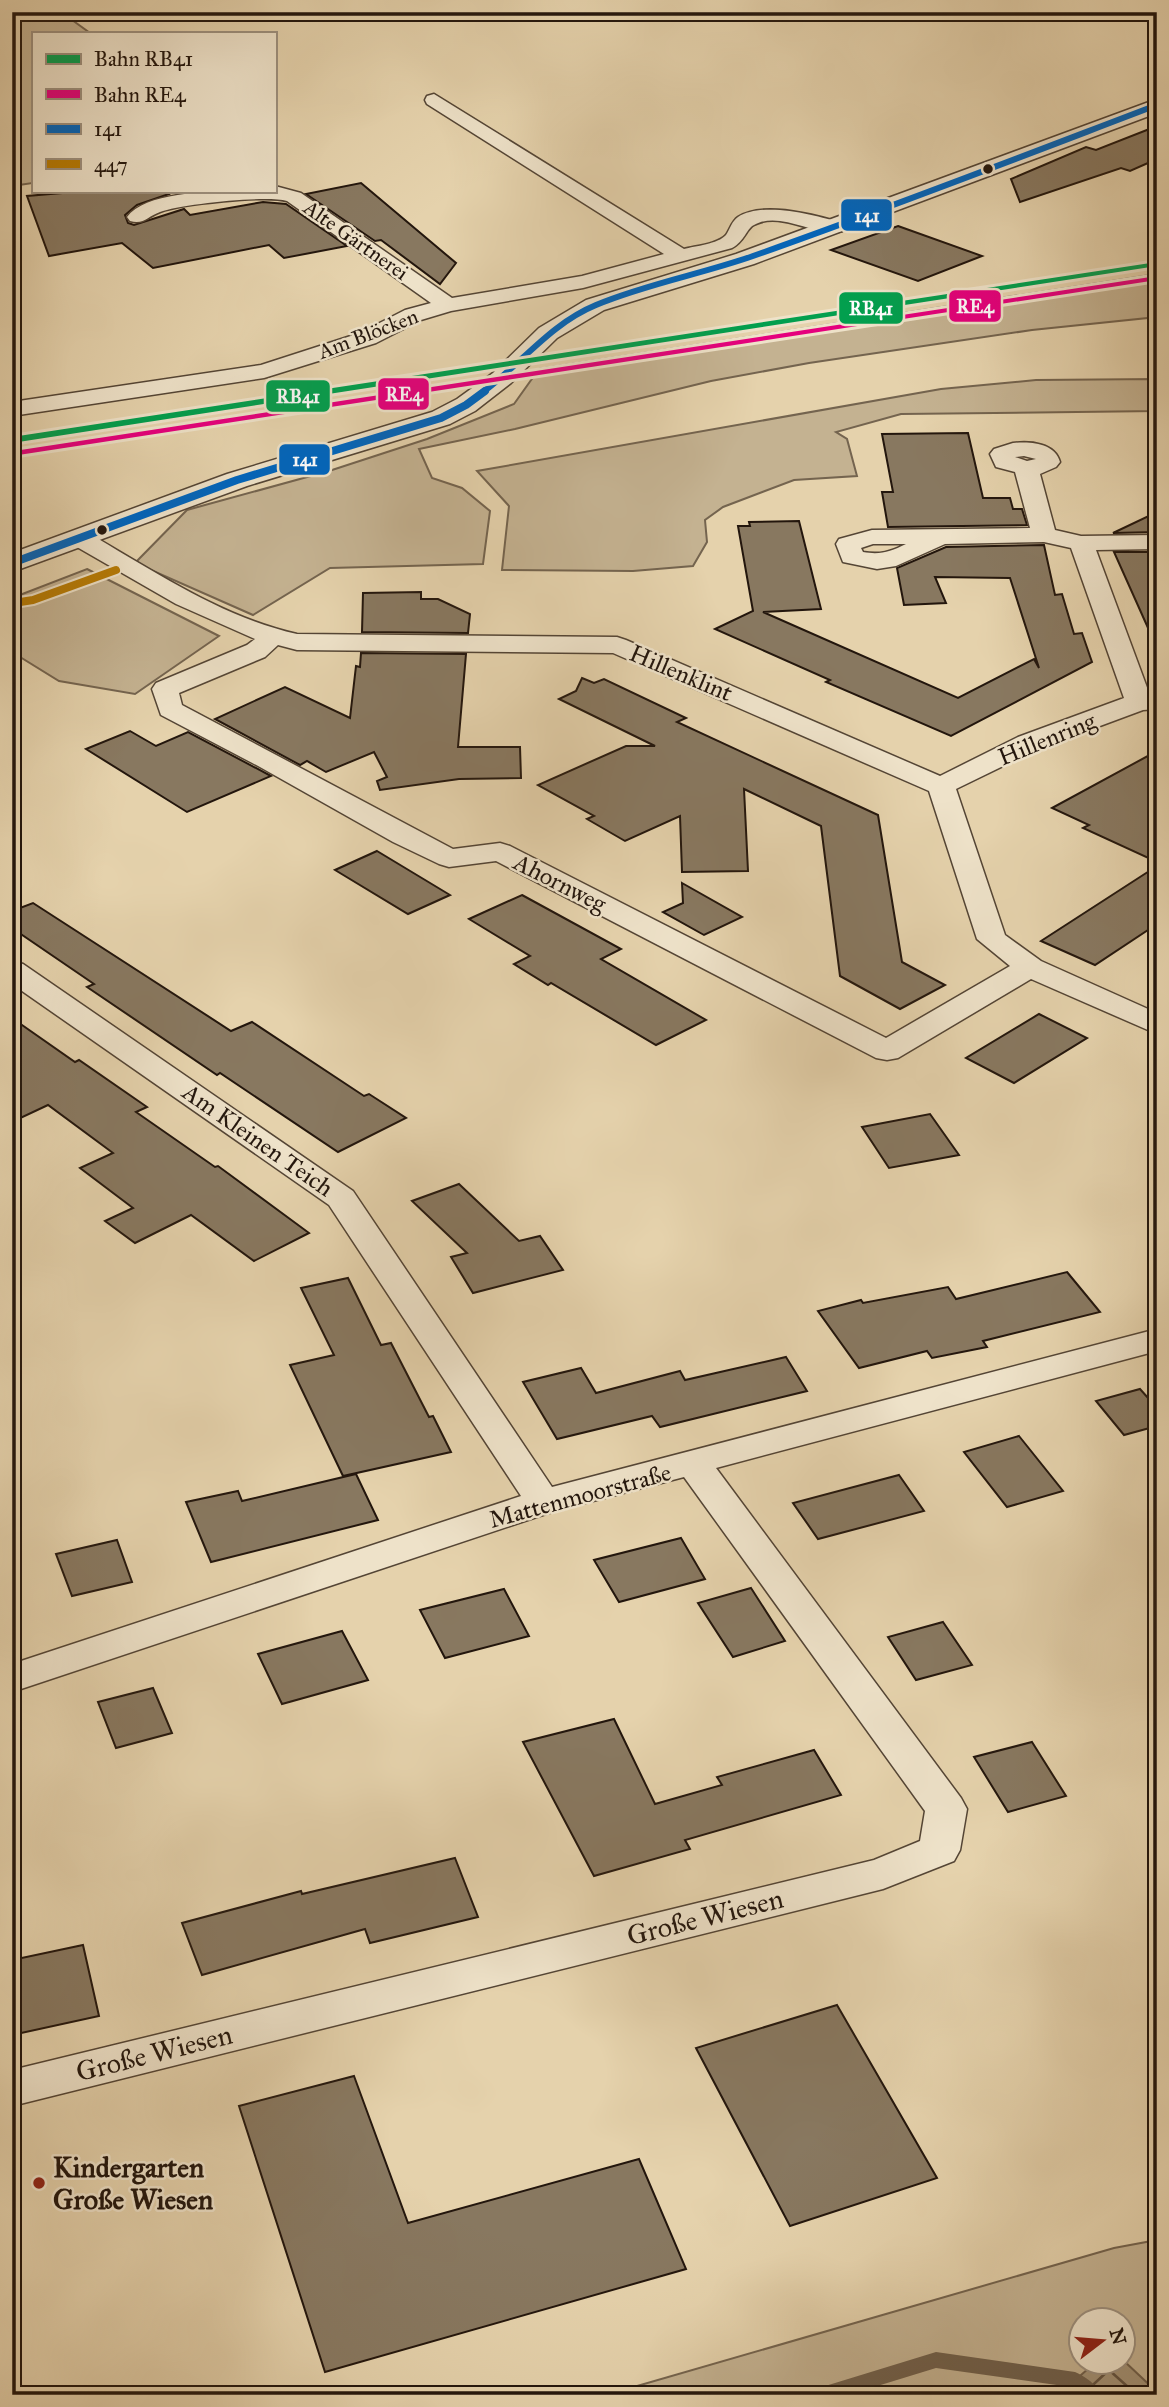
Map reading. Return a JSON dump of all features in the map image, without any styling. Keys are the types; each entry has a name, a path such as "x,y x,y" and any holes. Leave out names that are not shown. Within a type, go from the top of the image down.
{"street":[{"path":"434,100 681,256"},
{"path":"12,562 237,480 441,418 466,405 502,378 548,333 595,305 835,227 1157,105"},
{"name":"Alte Gärtnerei","path":"136,217 155,206 246,193 276,192 294,197 448,305"},
{"name":"Am Blöcken","path":"12,409 264,371 368,338 412,315 448,305 583,282 725,244 735,238 739,227 746,222 764,218 798,217 835,227"},
{"path":"1026,468 1044,535"},
{"path":"940,537 1044,535 1080,543 1157,542"},
{"name":"Hillenklint","path":"79,538 211,611 271,638 297,642 617,645 941,786"},
{"path":"1080,543 1148,702"},
{"name":"Ahornweg","path":"271,638 256,651 165,689 170,709 449,858 500,852 887,1051 1030,967"},
{"name":"Hillenring","path":"941,786 1028,743 1148,702"},
{"path":"941,786 992,939 1030,967 1157,1025"},
{"name":"Am Kleinen Teich","path":"12,970 341,1198 543,1502"},
{"name":"Mattenmoorstraße","path":"12,1678 543,1502 694,1465 1157,1340"},
{"name":"Große Wiesen","path":"12,2088 883,1873 939,1850 946,1809 694,1465"}],"shaded area":[{"path":"12,12 61,12 89,32 32,32 32,183 12,186"},
{"path":"1157,274 1157,317 1032,330 809,363 711,381 515,429 419,449 432,478 462,488 490,511 483,564 330,568 253,615 135,563 187,510 329,471 427,439 514,404 539,369"},
{"path":"1157,379 1157,411 901,414 836,432 847,439 857,476 794,480 723,507 705,520 707,542 693,566 633,571 502,570 509,506 477,471 941,389 1036,380"},
{"path":"87,569 219,636 135,694 59,681 12,652 12,598"},
{"path":"1157,2240 1157,2395 606,2395 1114,2248"}],"water":[{"path":"1138,2374 1157,2392 1157,2395 1058,2395 1080,2376"}],"building":[{"path":"1157,126 1157,159 1130,171 1121,168 1020,202 1011,179 1086,147 1096,150"},
{"path":"361,183 456,263 440,284 381,240 375,241 306,194"},
{"path":"74,192 169,194 137,205 125,215 128,223 134,225 184,209 190,215 263,202 286,204 347,246 284,258 269,245 153,268 122,243 49,256 27,196"},
{"path":"898,226 982,256 918,281 831,250"},
{"path":"968,433 983,498 1010,498 1013,509 1022,509 1027,525 888,527 882,492 893,492 882,434"},
{"path":"1157,512 1157,532 1113,533"},
{"path":"799,521 821,609 763,612 958,698 1034,659 1039,668 1010,578 935,577 946,603 904,605 897,568 946,547 1044,545 1055,595 1062,594 1074,634 1082,633 1092,662 951,736 826,682 830,680 715,629 753,611 738,526 750,526 749,522"},
{"path":"1114,552 1157,552 1157,648"},
{"path":"421,592 421,599 438,599 470,614 468,633 362,632 363,593"},
{"path":"361,653 466,654 458,747 520,747 521,778 459,779 380,790 377,781 387,777 374,752 326,772 307,761 300,765 215,719 285,687 350,718 356,666 360,667"},
{"path":"582,678 594,683 604,679 686,718 677,722 878,815 902,962 945,985 900,1009 840,976 821,826 744,789 748,871 682,872 680,816 625,841 587,819 594,816 538,785 626,746 655,746 559,699 576,691"},
{"path":"130,731 156,746 188,732 271,776 187,812 86,749"},
{"path":"1157,751 1157,862 1083,828 1089,825 1052,808"},
{"path":"377,851 450,895 408,914 335,870"},
{"path":"1157,866 1157,924 1095,965 1041,941"},
{"path":"682,883 742,917 704,935 663,912 683,903"},
{"path":"522,895 621,949 601,959 706,1020 656,1045 514,964 530,956 469,919"},
{"path":"33,903 231,1031 252,1022 364,1096 369,1094 406,1118 338,1152 220,1073 217,1075 87,987 94,984 12,928 12,911"},
{"path":"1039,1014 1087,1038 1014,1083 966,1058"},
{"path":"12,1018 147,1107 136,1112 215,1167 218,1166 309,1233 254,1261 191,1215 135,1243 105,1221 133,1208 80,1168 113,1153 48,1105 12,1122"},
{"path":"930,1114 959,1155 889,1168 862,1127"},
{"path":"459,1184 519,1241 540,1236 563,1270 473,1293 451,1257 467,1253 412,1201"},
{"path":"1067,1272 1100,1312 983,1341 987,1347 932,1358 927,1351 859,1368 818,1311 861,1300 863,1303 948,1287 956,1299"},
{"path":"348,1278 381,1345 391,1343 429,1417 433,1416 451,1452 343,1476 290,1365 334,1355 301,1288"},
{"path":"786,1357 807,1391 660,1427 652,1416 557,1439 523,1382 581,1368 596,1393 680,1371 685,1380"},
{"path":"1140,1389 1157,1408 1157,1426 1124,1435 1096,1401"},
{"path":"1019,1436 1063,1491 1007,1507 964,1452"},
{"path":"356,1474 378,1520 211,1562 186,1502 238,1491 242,1501"},
{"path":"899,1475 924,1511 818,1539 793,1503"},
{"path":"681,1538 705,1579 619,1602 594,1560"},
{"path":"117,1540 132,1582 72,1596 56,1554"},
{"path":"751,1588 785,1641 733,1657 698,1603"},
{"path":"504,1589 529,1636 445,1658 420,1610"},
{"path":"943,1622 972,1665 916,1680 888,1637"},
{"path":"342,1631 368,1680 282,1704 258,1654"},
{"path":"153,1688 172,1733 116,1748 98,1702"},
{"path":"614,1719 655,1804 722,1785 717,1777 814,1750 841,1795 685,1840 690,1849 594,1876 523,1742"},
{"path":"1032,1742 1066,1796 1008,1812 974,1757"},
{"path":"455,1858 478,1917 370,1943 365,1929 202,1975 182,1923 301,1891 302,1894"},
{"path":"83,1945 99,2016 12,2035 12,1960"},
{"path":"837,2005 937,2178 790,2226 696,2048"},
{"path":"354,2076 408,2223 639,2159 686,2269 325,2372 239,2106"}],"waterway":[{"path":"822,2395 936,2360 1075,2380 1093,2395"}],"rail line":[{"name":"RB41","path":"12,440 1157,264"},
{"name":"RE4","path":"14,454 1157,278"}],"transit line":[{"name":"141","path":"12,563 237,480 441,418 466,405 502,378 548,333 595,305 745,259 835,227 1157,105"},
{"name":"447","path":"14,603 33,600 116,570"}],"place":[{"name":"Kindergarten Große Wiesen","path":"39,2183"}]}
